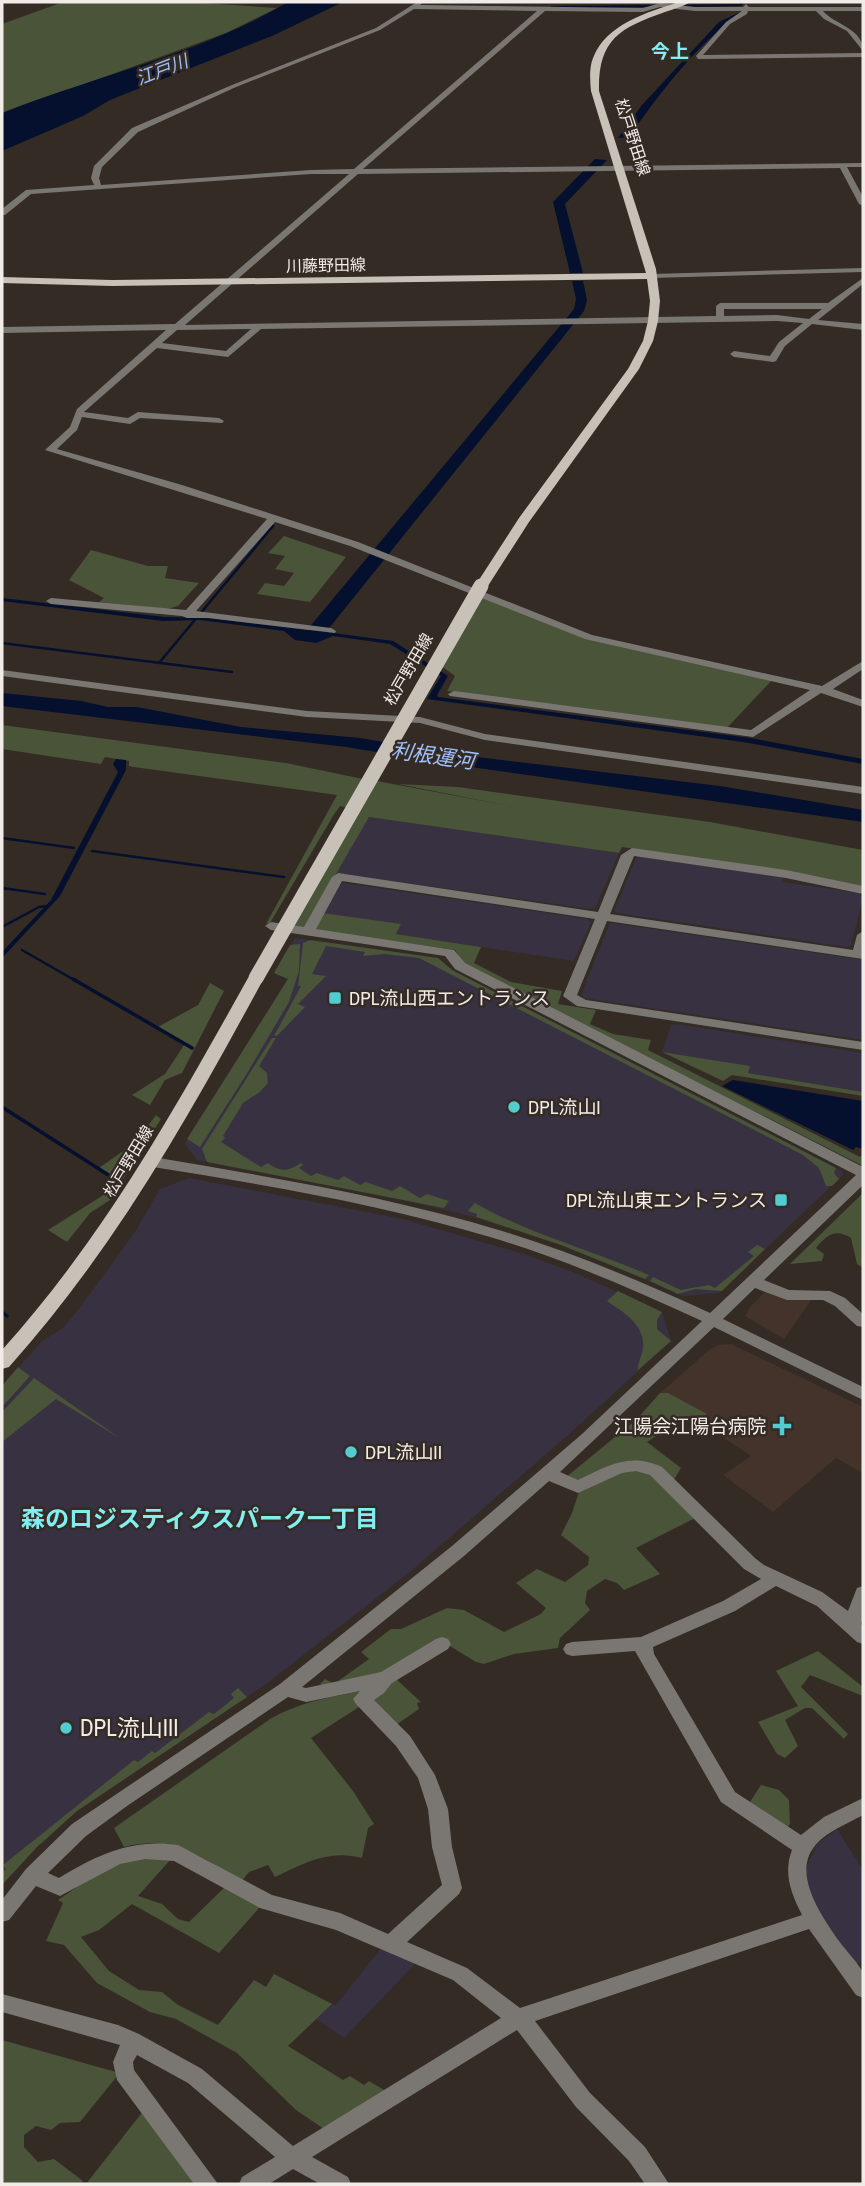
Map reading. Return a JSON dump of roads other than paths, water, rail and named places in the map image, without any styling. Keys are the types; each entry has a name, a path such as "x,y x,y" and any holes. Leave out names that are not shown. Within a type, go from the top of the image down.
{"main road":[{"name":"松戸野田線","path":"2,1362 85,1264 153,1162 481,586 523,521 633,369 648,341 655,301 652,276 621,168 595,91 596,60 603,46 620,31 686,2"},
{"name":"川藤野田線","path":"2,280 87,284 652,276"}],"street":[{"path":"98,187 95,178 98,166 135,130 234,86 378,29 414,7 427,4 643,10 660,5 863,8"},
{"path":"746,5 819,10 863,8"},
{"path":"746,5 745,13 727,23 698,57 863,55"},
{"path":"544,8 155,345 79,414 69,433 50,450 154,479 369,550 589,637 821,689 863,704"},
{"path":"819,10 826,18 849,30 863,49"},
{"path":"2,213 26,193 291,173 863,165"},
{"path":"843,166 863,204"},
{"path":"652,276 863,270"},
{"path":"734,354 773,359 782,344 863,280"},
{"path":"720,320 720,306 829,306"},
{"path":"2,330 777,318 863,327"},
{"path":"851,326 859,318 863,318"},
{"path":"155,345 229,354 260,326"},
{"path":"79,414 130,421 138,415 219,421"},
{"path":"187,615 273,518"},
{"path":"51,601 331,631"},
{"path":"454,694 753,734 863,664"},
{"path":"2,673 307,714 420,719 485,737 863,790"},
{"path":"863,890 786,874 632,852 626,855 570,996 575,1001 863,1046"},
{"path":"308,933 338,877 861,954 863,935"},
{"path":"2,1914 33,1875 79,1830 286,1689 418,1585 547,1473 863,1175 460,966 449,953 271,926"},
{"path":"153,1162 366,1201 451,1220 580,1263 863,1394"},
{"path":"752,1281 787,1295 825,1295 840,1302 863,1322"},
{"path":"547,1473 578,1488 626,1466 646,1465 656,1471 750,1564 774,1579 816,1597 858,1631"},
{"path":"572,1649 643,1644 729,1606 774,1579"},
{"path":"858,1631 863,1593"},
{"path":"392,1943 452,1888 442,1847 438,1809 426,1775 403,1741 362,1699 386,1678 442,1644"},
{"path":"643,1644 645,1655 728,1797 803,1846"},
{"path":"286,1689 306,1695 386,1678"},
{"path":"863,1807 815,1834 803,1846 797,1876 802,1896 814,1919 863,1989"},
{"path":"33,1875 60,1888 116,1856 132,1851 162,1849 178,1853 267,1902 340,1922 460,1974 519,2018 583,2100 638,2154 658,2184"},
{"path":"250,2184 519,2018 814,1919"},
{"path":"2,2003 118,2034 132,2041 195,2076 292,2158 340,2184"},
{"path":"132,2041 123,2062 124,2073 207,2184"}],"water":[{"name":"江戸川","path":"288,2 343,2 272,36 110,100 83,116 2,151 2,113 184,50 255,20"},
{"path":"742,13 711,37 681,69 629,137 618,138 642,105 719,22"},
{"path":"595,159 607,160 565,204 583,273 570,273 553,202"},
{"path":"572,281 583,281 587,300 584,311 326,632 393,641 448,676 438,697 750,738 863,759 863,764 743,742 427,699 441,676 390,644 333,636 316,643 295,640 284,631 200,620 163,621 2,601 2,598 307,630 574,309 576,299"},
{"name":"利根運河","path":"2,693 81,701 108,707 137,707 241,727 360,738 460,755 720,786 863,810 863,822 346,747 2,706"},
{"path":"116,759 126,760 126,770 60,896 2,958 2,952 51,900 118,772 113,764"},
{"path":"733,1080 863,1101 863,1149 856,1147 853,1150 722,1086"}],"waterway":[{"path":"682,6 741,5 741,2"},
{"path":"552,7 653,6"},
{"path":"159,663 273,526"},
{"path":"2,643 159,663"},
{"path":"159,663 232,672"},
{"path":"2,838 74,848"},
{"path":"92,851 284,877"},
{"path":"2,888 45,894"},
{"path":"2,927 39,907 47,906"},
{"path":"22,950 76,981"},
{"path":"73,979 192,1048"},
{"path":"2,1107 110,1176"},
{"path":"2,1312 7,1316"}],"place":[{"name":"DPL流山西エントランス","path":"335,998"},
{"name":"DPL流山I","path":"514,1107"},
{"name":"DPL流山東エントランス","path":"781,1200"},
{"name":"江陽会江陽台病院","path":"782,1426"},
{"name":"DPL流山II","path":"351,1452"},
{"name":"DPL流山III","path":"66,1728"}],"district":[{"name":"今上","path":"670,51"},
{"name":"森のロジスティクスパーク一丁目","path":"200,1519"}]}
